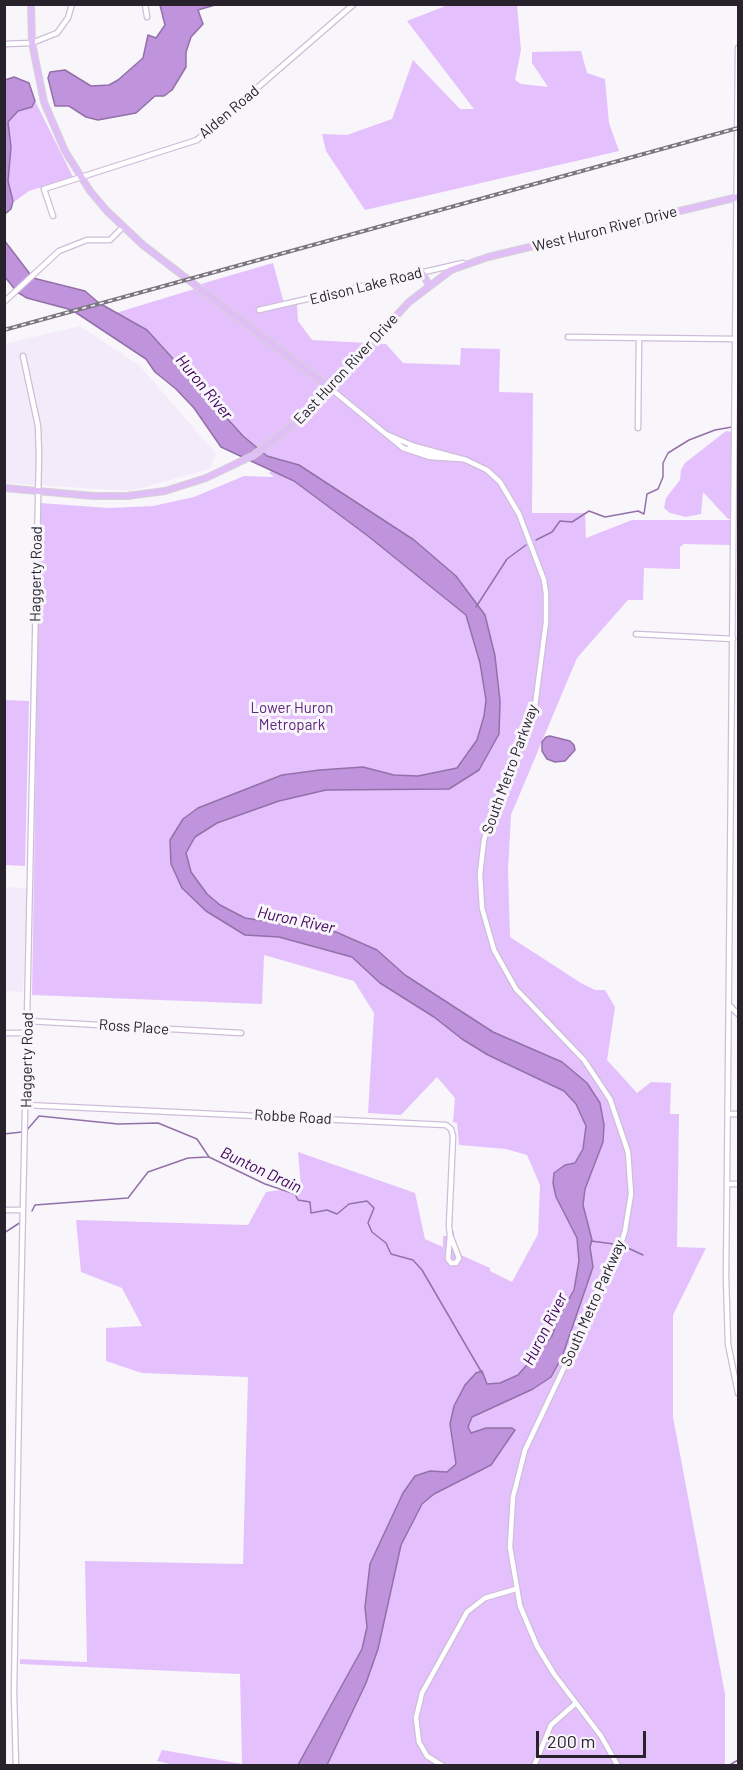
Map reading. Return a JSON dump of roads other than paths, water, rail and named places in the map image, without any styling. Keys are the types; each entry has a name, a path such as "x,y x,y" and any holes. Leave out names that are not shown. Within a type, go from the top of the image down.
{"main road":[{"path":"31,4 32,43 44,102 61,143 80,177 123,227 331,389"},
{"name":"West Huron River Drive","path":"473,261 738,197"},
{"name":"East Huron River Drive","path":"4,488 93,496 136,495 183,486 236,465 271,444 331,389 402,309 429,285 442,275 473,261"},
{"path":"438,268 442,275"},
{"path":"422,273 429,285"}],"street":[{"path":"4,44 32,43 57,33 68,18 72,4"},
{"path":"145,4 147,17"},
{"name":"Alden Road","path":"53,216 44,189 202,137 354,4"},
{"path":"738,48 735,636 727,1184 727,1323 729,1352 738,1393"},
{"path":"4,302 59,251 74,244 92,240 110,240 123,227"},
{"name":"Edison Lake Road","path":"258,310 473,261"},
{"path":"568,337 735,339"},
{"path":"638,428 639,338"},
{"name":"Haggerty Road","path":"16,1766 14,1693 38,492 38,426 23,356"},
{"name":"South Metro Parkway","path":"331,389 386,434 414,446 463,459 487,471 510,496 544,580 547,601 535,706 495,803 483,840 480,879 485,923 498,959 516,989 584,1060 606,1091 624,1135 630,1174 629,1210 617,1256 533,1432 518,1473 512,1505 510,1538 516,1589 537,1646 601,1736 618,1766"},
{"path":"636,634 735,636"},
{"path":"729,1005 738,1015 729,1017"},
{"name":"Ross Place","path":"28,1021 241,1033"},
{"path":"5,1032 27,1034"},
{"name":"Robbe Road","path":"26,1105 444,1125 451,1129 453,1136 448,1259 451,1263 456,1263 459,1258 450,1235"},
{"path":"728,1114 738,1114"},
{"path":"727,1184 738,1184"},
{"path":"4,1210 23,1210"},
{"path":"443,1766 425,1754 418,1738 416,1718 422,1693 467,1612 491,1595 516,1589"},
{"path":"534,1766 551,1725 576,1703"}],"waterway":[{"path":"536,540 552,532 560,521 572,522 589,511 605,517 638,511 644,514 647,494 658,489 663,477 663,463 668,453 689,440 715,430 732,427"},
{"path":"476,607 507,559 526,545"},
{"name":"Bunton Drain","path":"26,1131 39,1116 118,1124 158,1123 197,1139 209,1157 265,1184 295,1194 298,1200 310,1202 311,1213 327,1210 337,1214 349,1204 367,1201 374,1208 368,1223 372,1232 386,1243 391,1254 413,1260 422,1270 482,1373"},
{"name":"Bunton Drain","path":"4,1134 22,1132"},
{"path":"32,1211 35,1205 128,1198 148,1172 188,1158 208,1157"},
{"path":"4,1233 21,1222"},
{"path":"591,1241 614,1244"},
{"path":"628,1248 643,1255"},
{"path":"728,1766 738,1760"}],"railway":[{"path":"4,330 738,128"}],"water label":[{"name":"Huron River","path":"204,387"},
{"name":"Huron River","path":"296,920"},
{"name":"Huron River","path":"545,1329"}],"park label":[{"name":"Lower Huron Metropark","path":"292,716"}]}
